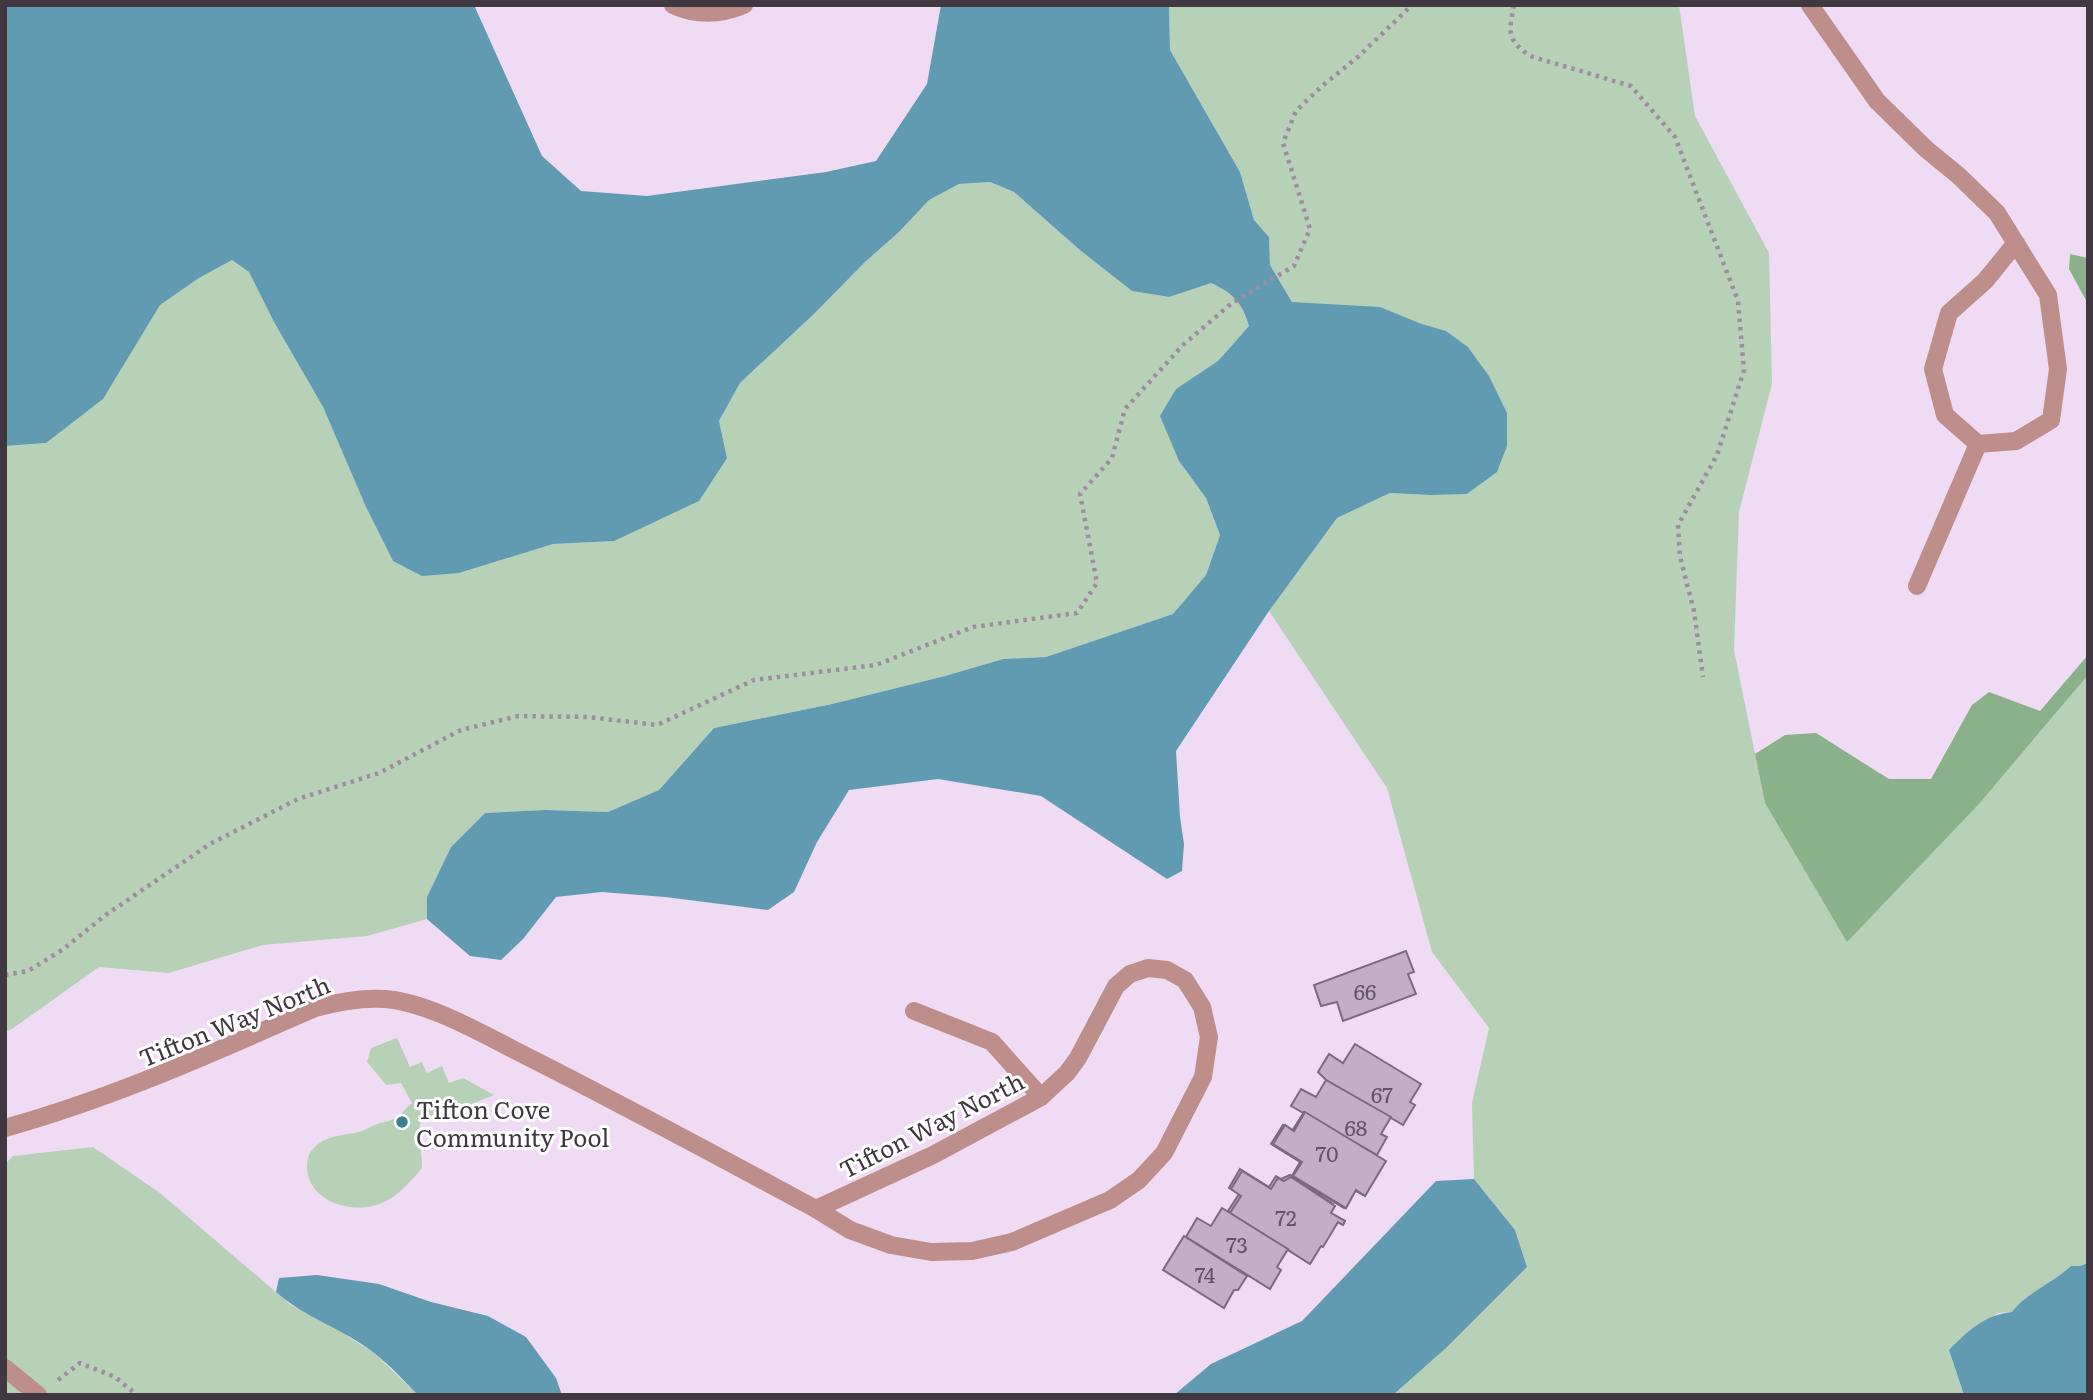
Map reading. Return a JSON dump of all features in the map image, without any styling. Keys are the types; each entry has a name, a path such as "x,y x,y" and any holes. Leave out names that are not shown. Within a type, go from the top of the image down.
{"street":[{"path":"673,5 701,14 728,12 744,5"},
{"path":"1810,5 1877,101 1997,213 2016,243 2048,295 2059,369 2051,420 2016,441 1978,444 1945,415 1933,369 1949,313 1985,281 2016,243"},
{"path":"1917,586 1978,444"},
{"name":"Tifton Way North","path":"5,1128 54,1115 145,1082 315,1008 371,999 396,1001 445,1016 628,1108 850,1230 891,1245 931,1252 972,1251 1012,1242 1110,1200 1139,1180 1164,1153 1203,1077 1209,1037 1202,1007 1185,980 1167,970 1148,968 1130,974 1116,986 1078,1058 1067,1073 1041,1097 933,1156 816,1209"},
{"path":"914,1011 992,1042 1041,1097"},
{"path":"5,1368 46,1390"}],"path":[{"path":"5,975 29,971 62,950 107,914 211,844 298,799 379,773 461,730 518,716 588,717 657,725 754,680 876,665 973,627 1077,613 1097,583 1080,494 1112,458 1125,409 1183,345 1232,303 1294,266 1310,229 1283,143 1296,111 1412,5"},
{"path":"1514,5 1509,33 1516,46 1530,56 1631,86 1675,137 1738,301 1744,370 1717,456 1678,525 1680,557 1694,611 1703,677"},
{"path":"46,1390 80,1363 115,1377 137,1395"}],"green space":[{"path":"1169,5 1679,5 1695,116 1769,253 1772,384 1739,512 1734,650 1765,803 1847,941 1979,804 2088,675 2088,1263 2071,1266 2025,1299 2012,1312 1998,1313 1949,1350 1964,1395 1393,1395 1446,1348 1527,1267 1515,1230 1474,1179 1472,1103 1489,1028 1432,952 1387,788 1269,611 1337,518 1390,493 1430,495 1489,376 1468,347 1446,331 1419,323 1325,305 1293,303 1270,265 1269,237 1254,220 1240,172 1170,50"},
{"path":"990,182 1014,192 1081,251 1132,291 1169,297 1211,282 1236,299 1246,317 1249,326 1218,361 1176,389 1179,461 1206,498 1220,535 1206,575 1173,614 1046,657 1003,659 832,704 714,728 659,790 608,812 546,810 485,813 451,847 427,897 427,919 367,936 263,945 169,973 99,967 5,1032 5,446 46,443 132,349 160,305 199,278 232,260 249,272 274,322 323,407 366,507 393,561 459,573 553,544 614,541 727,458 719,421 740,383 899,232 929,200 959,184"},
{"path":"2070,254 2088,258 2088,304 2069,269"},
{"path":"2088,655 2088,675 1979,804 1847,942 1765,803 1755,754 1785,735 1816,733 1889,779 1931,779 1972,705 1989,692 2040,711"},
{"name":"Tifton Cove Community Pool","path":"397,1038 410,1067 422,1062 427,1073 442,1066 449,1083 463,1078 494,1095 430,1121 425,1112 419,1132 422,1168 394,1196 382,1203 359,1208 335,1203 324,1198 310,1180 307,1168 309,1155 324,1140 392,1120 412,1103 401,1083 386,1085 367,1062 371,1048"},
{"path":"93,1147 160,1193 291,1305 374,1353 418,1395 5,1395 5,1164 13,1156"}],"water":[{"path":"5,5 474,5 542,156 581,191 647,196 826,172 876,161 927,84 941,5 1169,5 1170,50 1240,172 1254,220 1269,237 1270,265 1292,302 1380,307 1446,331 1468,347 1489,376 1507,413 1507,446 1497,472 1467,494 1390,493 1337,518 1269,611 1176,751 1184,844 1182,871 1167,879 1041,796 938,779 849,790 817,842 794,892 768,910 602,892 556,897 523,939 501,960 470,956 427,919 427,897 451,847 485,813 546,810 608,812 659,790 714,728 832,704 1003,659 1046,657 1173,614 1206,575 1220,535 1206,498 1179,461 1160,416 1176,389 1218,361 1249,326 1240,304 1211,283 1169,297 1132,291 1081,251 1014,192 990,182 959,184 929,200 899,232 740,383 719,421 727,458 699,501 614,541 553,544 459,573 422,576 393,561 366,507 323,407 274,322 249,272 232,260 199,278 160,305 103,399 46,443 5,446"},
{"path":"1474,1179 1515,1230 1527,1267 1446,1348 1393,1395 1174,1395 1211,1364 1302,1321 1436,1181"},
{"path":"2088,1263 2088,1395 1964,1395 1949,1350 1977,1325 2012,1312 2025,1299 2071,1266"},
{"path":"317,1275 379,1284 431,1302 488,1316 526,1337 556,1378 562,1395 418,1395 386,1363 362,1345 299,1309 276,1292 279,1278"}],"building":[{"path":"1406,951 1414,972 1408,974 1416,994 1343,1021 1337,1002 1321,1006 1314,985"},
{"path":"1355,1044 1421,1084 1410,1102 1415,1105 1403,1125 1326,1080 1318,1072 1329,1054 1343,1063"},
{"path":"1326,1080 1391,1117 1381,1134 1387,1137 1377,1155 1291,1106 1301,1089 1316,1097"},
{"path":"1304,1112 1384,1161 1363,1195 1354,1190 1344,1208 1292,1176 1300,1162 1271,1144 1283,1125 1292,1131"},
{"path":"1305,1112 1386,1161 1365,1196 1356,1190 1346,1208 1293,1176 1302,1162 1273,1144 1285,1125 1294,1131"},
{"path":"1240,1169 1269,1187 1276,1176 1281,1179 1290,1175 1333,1204 1329,1212 1343,1220 1341,1224 1336,1220 1308,1262 1228,1211 1239,1194 1229,1188"},
{"path":"1242,1171 1271,1189 1278,1178 1284,1181 1291,1177 1335,1206 1331,1213 1345,1221 1343,1225 1338,1222 1310,1264 1230,1213 1241,1196 1231,1189"},
{"path":"1222,1208 1288,1249 1277,1267 1281,1270 1270,1289 1186,1237 1197,1218 1211,1226"},
{"path":"1184,1236 1247,1276 1238,1290 1234,1290 1224,1308 1163,1270"}],"place":[{"name":"Tifton Cove Community Pool","path":"402,1122"}]}
